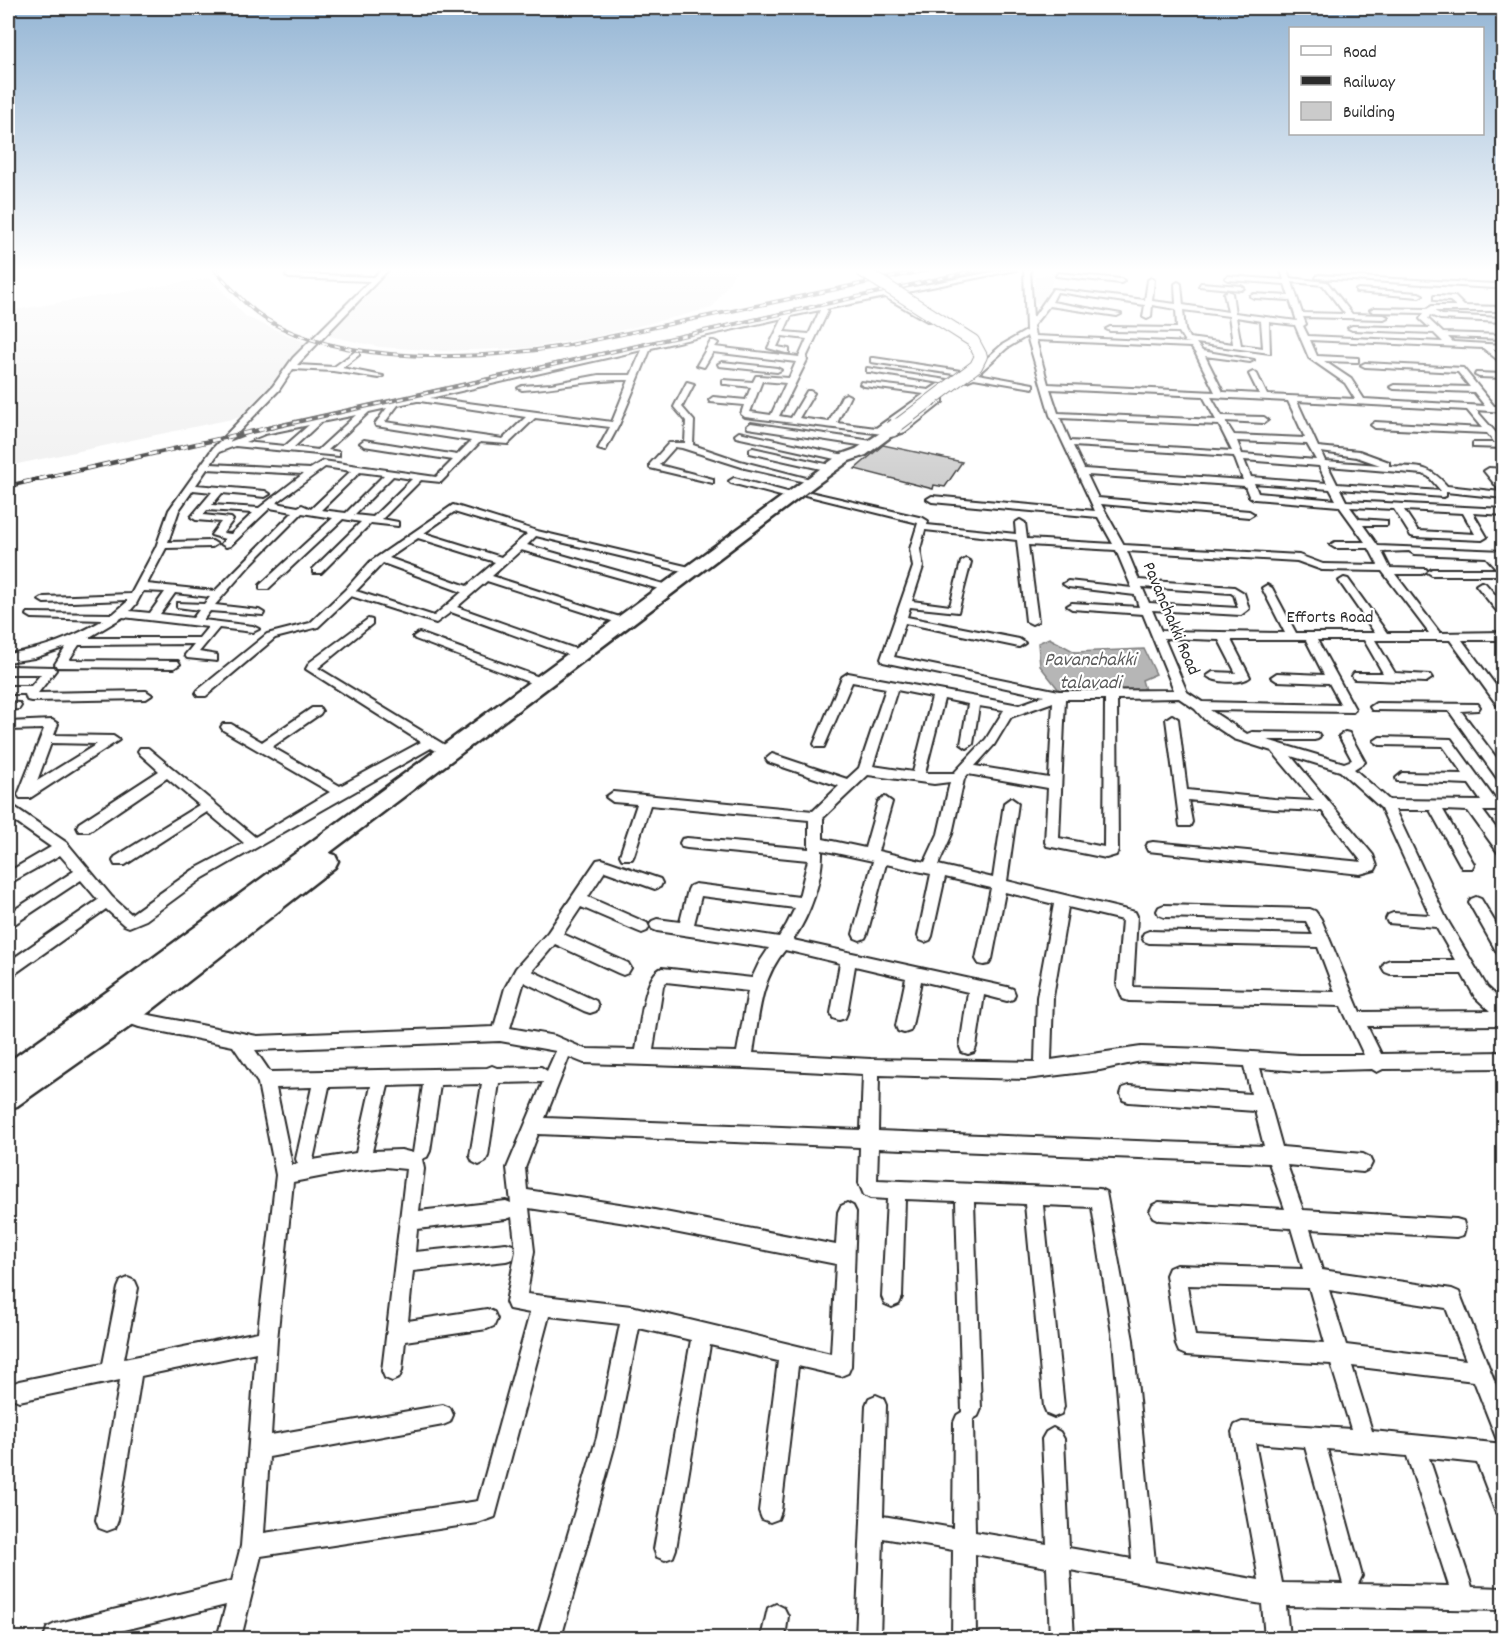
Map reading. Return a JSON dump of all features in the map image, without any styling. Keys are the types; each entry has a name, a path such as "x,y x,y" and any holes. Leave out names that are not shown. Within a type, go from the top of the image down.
{"main road":[{"path":"8,1076 126,992 694,571 976,366 981,356 976,347"},
{"path":"8,1096 126,1015 804,491 854,461 869,444"}],"street":[{"path":"8,658 34,654 76,641 118,615 130,604 162,544 174,510 216,450 276,388 292,366 311,347"},
{"path":"216,450 263,432 640,347"},
{"path":"602,450 647,347"},
{"path":"773,347 772,349 805,356"},
{"path":"774,418 809,347"},
{"path":"739,435 869,444 930,393 974,361 971,347"},
{"path":"753,451 869,444 902,430 974,375 1005,347"},
{"name":"Pavanchakki Road","path":"1035,347 1054,415 1094,501 1120,547 1182,694 1199,706 1208,716 1238,736 1345,768 1386,805 1408,847 1440,921 1481,992 1503,1016"},
{"path":"1194,347 1200,353 1221,396"},
{"path":"1227,347 1267,351 1267,347"},
{"path":"1309,347 1314,358 1348,381 1360,406"},
{"path":"1430,347 1435,353"},
{"path":"1487,347 1503,363"},
{"path":"701,365 711,349 805,356"},
{"path":"336,369 356,353"},
{"path":"1200,353 1250,360"},
{"path":"1314,358 1355,360"},
{"path":"874,360 961,372"},
{"path":"1443,361 1450,369"},
{"path":"722,364 797,372"},
{"path":"1365,365 1462,371 1492,409"},
{"path":"292,366 336,369 379,376"},
{"path":"870,370 947,382"},
{"path":"1252,374 1265,398"},
{"path":"974,375 1030,386"},
{"path":"1479,375 1503,376"},
{"path":"522,388 551,386 599,377 635,378"},
{"path":"792,381 760,378 745,414 831,424 869,444"},
{"path":"726,382 756,385"},
{"path":"689,446 689,420 678,407 690,384"},
{"path":"864,384 930,393"},
{"path":"1045,386 1292,399 1360,406 1473,411 1503,409"},
{"path":"1394,387 1477,390"},
{"path":"794,420 810,393"},
{"path":"1206,395 1231,438 1254,496 1397,507 1503,512"},
{"path":"831,424 846,396"},
{"path":"417,397 423,401 615,424"},
{"path":"1292,399 1342,503 1386,569 1437,636"},
{"path":"713,400 749,403"},
{"path":"396,402 379,424 505,442 533,415"},
{"path":"321,452 367,409"},
{"path":"1473,411 1502,446 1476,445"},
{"path":"1054,415 1264,420"},
{"path":"287,448 318,421"},
{"path":"1375,425 1409,423 1490,431"},
{"path":"752,426 869,444"},
{"path":"1231,438 1313,445 1366,455 1396,469"},
{"path":"219,490 196,517 228,520 216,535 230,541 265,503 323,464 438,480 478,439"},
{"path":"233,443 336,454"},
{"path":"364,443 460,458"},
{"path":"1067,443 1429,472 1444,489 1503,495"},
{"path":"710,481 654,466 672,445 689,446 804,491"},
{"path":"206,466 311,472"},
{"path":"315,510 359,468"},
{"path":"1502,486 1489,471 1503,472"},
{"path":"1081,472 1443,494"},
{"path":"264,587 391,473"},
{"path":"317,571 419,477"},
{"path":"734,481 804,491 923,521 915,549 918,567 887,659 1059,695 1182,694"},
{"path":"191,487 219,490 265,503 395,524"},
{"path":"932,499 1101,514"},
{"path":"1094,501 1249,514"},
{"path":"204,507 265,503"},
{"path":"1397,507 1415,534 1482,537 1466,510"},
{"path":"196,622 216,594 250,557 302,508"},
{"path":"202,693 267,639 314,625 381,559 453,508 534,533 694,571"},
{"path":"1355,522 1384,523"},
{"path":"1020,523 1032,621"},
{"path":"921,527 1022,540 1304,559 1326,567 1427,572 1503,571"},
{"path":"349,592 436,620 534,533"},
{"path":"416,534 503,561"},
{"path":"162,544 212,544"},
{"path":"1335,545 1503,554"},
{"path":"519,546 670,589"},
{"path":"1489,554 1503,571"},
{"path":"381,559 470,591"},
{"path":"906,603 954,609 966,562"},
{"path":"486,577 625,622"},
{"path":"1344,581 1383,636"},
{"path":"1068,584 1234,590 1239,593 1244,609 1241,612 1072,606"},
{"path":"1482,585 1503,613"},
{"path":"1267,588 1292,636"},
{"path":"44,600 172,590 216,594"},
{"path":"153,617 172,590"},
{"path":"181,605 259,613"},
{"path":"450,608 580,656"},
{"path":"32,615 153,617 253,629"},
{"path":"900,620 1019,643"},
{"path":"368,622 312,669 449,753"},
{"path":"213,658 191,655 216,625"},
{"name":"Efforts Road","path":"1157,634 1502,638"},
{"path":"1213,676 1244,677 1223,636"},
{"path":"1199,706 1349,709 1308,636"},
{"path":"1367,636 1391,677"},
{"path":"1453,636 1503,706"},
{"path":"419,638 543,683"},
{"path":"76,641 195,640"},
{"path":"76,641 61,664 174,664"},
{"path":"8,670 21,656"},
{"path":"8,670 50,670 33,690 31,697 146,695"},
{"path":"1358,676 1426,678"},
{"path":"1277,677 1332,679"},
{"path":"820,744 846,678 1020,710"},
{"path":"744,1060 761,973 780,943 792,930 813,877 816,816 865,770 892,685"},
{"path":"8,690 33,690"},
{"path":"918,777 939,694"},
{"path":"925,936 934,869 961,773 990,742 1007,714 1059,695"},
{"path":"1059,695 1052,842 1110,853 1111,695"},
{"path":"967,744 974,701"},
{"path":"1376,707 1474,707"},
{"path":"1452,708 1503,778"},
{"path":"262,748 316,711"},
{"path":"1172,719 1185,822"},
{"path":"8,726 52,724 25,795 113,740 47,739"},
{"path":"227,727 340,792"},
{"path":"1238,736 1314,736"},
{"path":"1345,736 1359,762 1345,768"},
{"path":"1380,741 1447,742 1474,779 1498,806"},
{"path":"8,812 62,847 81,873 129,921 141,916 198,874 431,742"},
{"path":"1153,847 1360,868 1370,866 1368,859 1276,747"},
{"path":"144,751 254,844"},
{"path":"772,759 850,784"},
{"path":"865,770 934,779 961,773 1055,784"},
{"path":"84,827 168,771"},
{"path":"1402,778 1474,779"},
{"path":"1181,794 1274,804 1326,806"},
{"path":"613,797 816,816"},
{"path":"627,855 645,800"},
{"path":"860,934 885,802"},
{"path":"984,959 999,884 1011,803"},
{"path":"120,861 208,805"},
{"path":"1386,805 1498,806"},
{"path":"1434,806 1467,864"},
{"path":"1472,806 1503,850"},
{"path":"687,843 816,849 875,856 1130,916 1125,984 1125,990 1129,994 1346,999"},
{"path":"8,879 62,847"},
{"path":"500,1034 513,987 553,936 602,864 655,883"},
{"path":"8,921 81,873"},
{"path":"686,929 695,890 803,903"},
{"path":"578,899 649,926 780,943 1007,994"},
{"path":"1043,1069 1045,997 1062,899"},
{"path":"8,970 107,901"},
{"path":"1476,903 1503,952"},
{"path":"1164,911 1305,914 1314,920 1346,999 1377,1064"},
{"path":"1393,919 1440,921"},
{"path":"553,936 623,968"},
{"path":"1149,937 1323,941"},
{"path":"839,1013 849,958"},
{"path":"1390,967 1467,967"},
{"path":"904,1026 915,973"},
{"path":"521,974 590,1006"},
{"path":"643,1058 656,984 662,975 759,985"},
{"path":"968,1047 977,987"},
{"path":"126,1015 139,1020 257,1043 500,1034 555,1043 584,1056 744,1060 871,1067 1043,1069 1141,1054 1299,1063 1377,1064 1503,1060"},
{"path":"1356,1019 1503,1016"},
{"path":"229,1638 252,1546 267,1340 285,1175 266,1080 237,1038"},
{"path":"565,1048 516,1168 513,1204 525,1251 516,1302 630,1316 841,1366 847,1212"},
{"path":"1251,1059 1275,1155 1298,1218 1365,1441"},
{"path":"871,1067 868,1183 870,1190 1100,1198 1123,1340 1145,1572"},
{"path":"266,1080 492,1074 541,1075"},
{"path":"479,1156 492,1074"},
{"path":"421,1151 433,1077"},
{"path":"364,1150 381,1078"},
{"path":"305,1159 322,1079"},
{"path":"1129,1094 1262,1103"},
{"path":"534,1126 870,1137 1275,1155 1363,1163"},
{"path":"285,1175 367,1160 414,1162 392,1371"},
{"path":"892,1297 896,1192"},
{"path":"964,1638 968,1416 965,1193"},
{"path":"1033,1195 1054,1407"},
{"path":"409,1221 513,1204 639,1216 845,1256"},
{"path":"1159,1210 1455,1228"},
{"path":"405,1262 506,1252"},
{"path":"1480,1372 1339,1354 1185,1345 1176,1275 1316,1279 1452,1299 1480,1372 1503,1433"},
{"path":"111,1372 128,1288"},
{"path":"252,1546 487,1509 542,1305"},
{"path":"549,1638 607,1437 630,1316"},
{"path":"397,1332 487,1319"},
{"path":"665,1549 702,1333"},
{"path":"19,1391 267,1340"},
{"path":"770,1511 789,1353"},
{"path":"107,1520 132,1368"},
{"path":"868,1638 876,1405"},
{"path":"259,1448 443,1415"},
{"path":"1277,1638 1273,1594 1242,1432 1493,1454 1503,1505"},
{"path":"1313,1437 1351,1576"},
{"path":"1053,1439 1062,1638"},
{"path":"1414,1446 1461,1588"},
{"path":"871,1526 1273,1594 1503,1599"},
{"path":"54,1635 241,1590"}],"shaded area":[{"path":"8,347 307,347 246,416 8,466"},
{"path":"379,347 534,347 444,351"}],"water":[{"name":"Pavanchakki talavadi","path":"1049,638 1075,652 1144,649 1156,674 1142,680 1145,690 1081,693 1059,690 1040,666 1038,643"}],"building":[{"path":"883,445 962,462 945,487 934,485 933,489 855,469"}],"railway":[{"path":"342,347 413,356 496,354 557,347"},
{"path":"270,428 634,347"},
{"path":"8,486 277,426"}]}
